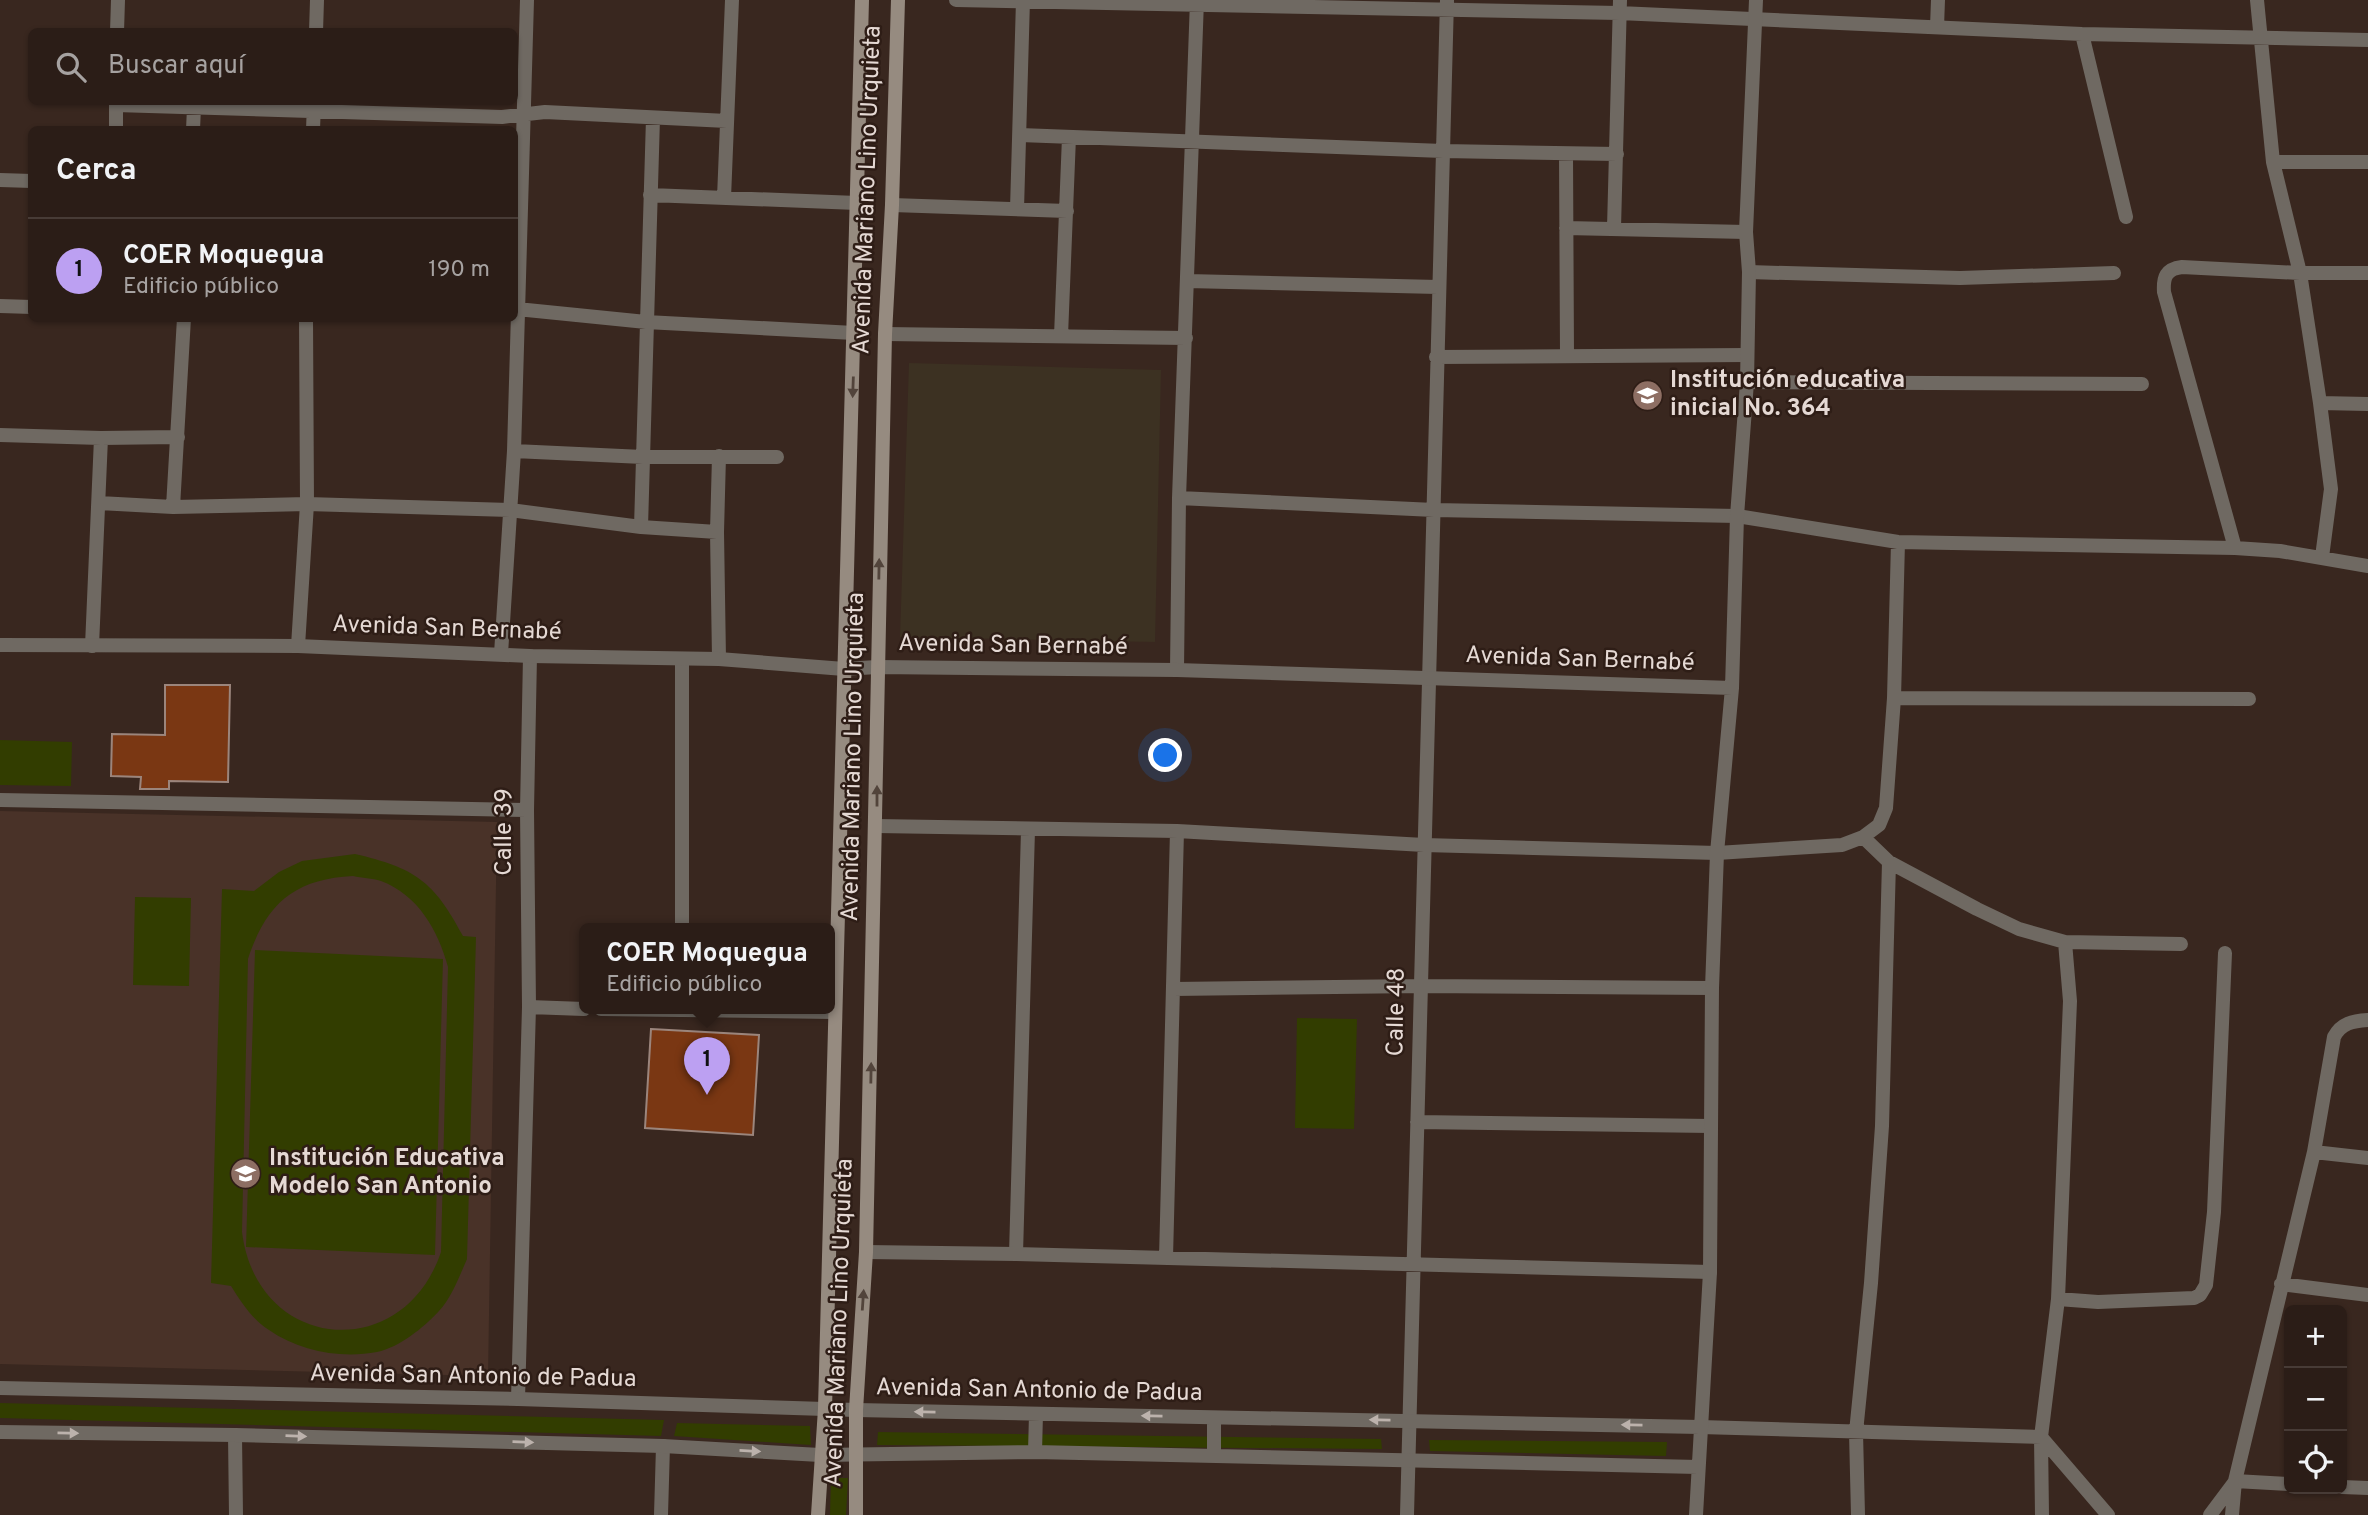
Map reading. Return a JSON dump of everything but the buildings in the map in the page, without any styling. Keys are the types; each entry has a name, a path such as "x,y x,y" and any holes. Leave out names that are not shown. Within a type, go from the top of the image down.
{"main road":[{"name":"Avenida Mariano Lino Urquieta","path":"835,1012 862,0"},
{"name":"Avenida Mariano Lino Urquieta","path":"856,1515 856,1410 866,1252 885,334 898,0"},
{"name":"Avenida Mariano Lino Urquieta","path":"818,1515 825,1409 835,1014"}],"street":[{"path":"117,28 118,0"},
{"path":"316,28 317,0"},
{"path":"518,281 527,0"},
{"path":"724,198 732,0"},
{"path":"956,0 1619,6 1756,19 2082,34 2368,40"},
{"path":"1696,1515 1710,1272 1712,988 1717,853 1732,688 1737,516 1747,382 1749,272 1746,232 1756,0"},
{"path":"1937,27 1938,0"},
{"path":"2257,0 2273,162 2300,273 2331,489 2322,557"},
{"path":"1017,209 1023,1"},
{"path":"1177,670 1180,498 1197,2"},
{"name":"Calle 48","path":"1407,1515 1447,5"},
{"path":"1614,228 1619,6"},
{"path":"2082,34 2126,217"},
{"path":"116,105 116,126"},
{"path":"155,105 314,107 502,117 545,113 727,121"},
{"path":"193,126 194,107"},
{"path":"313,126 314,107"},
{"path":"640,527 653,118"},
{"path":"1020,135 1617,155"},
{"path":"1061,336 1069,137"},
{"path":"1566,154 1567,355"},
{"path":"2273,162 2368,162"},
{"path":"0,180 28,181"},
{"path":"650,195 857,203"},
{"path":"892,205 1067,211"},
{"path":"1566,228 1746,232"},
{"path":"2235,548 2164,292 2163,280 2166,273 2172,268 2182,267 2300,273 2368,273"},
{"path":"1749,272 1959,278 2114,273"},
{"path":"1187,281 1438,288"},
{"path":"0,306 28,307"},
{"path":"518,309 646,321 854,333"},
{"path":"173,507 184,322"},
{"path":"298,646 307,505 306,322"},
{"path":"501,654 514,451 517,322"},
{"path":"885,334 1186,338"},
{"path":"1436,357 1747,355"},
{"path":"1747,382 2142,384"},
{"path":"2320,403 2368,404"},
{"path":"0,435 178,437"},
{"path":"92,646 101,438"},
{"path":"514,451 643,457 777,457"},
{"path":"719,456 719,659"},
{"path":"1180,498 1434,510 1737,516 1898,542 2235,548 2322,557 2368,566"},
{"path":"99,503 173,507 307,505 510,510 640,527 718,532"},
{"path":"876,826 1177,831 1424,845 1717,853 1843,845 1863,837 1879,825 1886,808 1894,698 1898,542"},
{"name":"Avenida San Bernabé","path":"0,645 298,646 530,656 719,659 844,669 1177,670 1732,688"},
{"name":"Calle 39","path":"518,1399 529,1007 527,810 530,656"},
{"path":"682,659 682,923"},
{"path":"1894,698 2249,699"},
{"path":"0,800 527,810"},
{"path":"1016,1254 1027,830"},
{"path":"1166,1258 1177,831"},
{"path":"1863,837 1889,862 2019,929 2065,942 2181,944"},
{"path":"1858,1515 1856,1432 1871,1283 1882,1126 1889,862"},
{"path":"2042,1515 2041,1437 2058,1299 2070,1001 2065,942"},
{"path":"2058,1299 2098,1302 2194,1298 2200,1295 2206,1285 2214,1212 2225,953"},
{"path":"1173,989 1421,986 1712,988"},
{"path":"529,1007 579,1009"},
{"path":"2232,1515 2235,1482 2314,1152 2334,1037 2343,1026 2368,1020"},
{"path":"1417,1122 1711,1125"},
{"path":"2314,1152 2368,1158"},
{"path":"866,1252 1710,1272"},
{"path":"2281,1284 2368,1295"},
{"name":"Avenida San Antonio de Padua","path":"0,1388 2041,1437"},
{"path":"1035,1452 1036,1414"},
{"path":"1213,1455 1214,1418"},
{"path":"0,1432 235,1434 663,1446 821,1455 1035,1452 1698,1467"},
{"path":"235,1434 236,1515"},
{"path":"2041,1437 2108,1515"},
{"path":"661,1515 663,1446"},
{"path":"2235,1482 2284,1484"},
{"path":"2210,1515 2235,1482"},
{"path":"2347,1487 2368,1488"}],"shaded area":[{"path":"909,363 1161,370 1155,642 900,637"},
{"name":"Institución Educativa Modelo San Antonio","path":"0,811 497,822 488,1376 0,1364"}],"green space":[{"path":"0,740 72,742 71,786 0,785"},
{"path":"355,854 393,865 421,880 432,890 463,936 476,937 467,1259 448,1299 426,1324 386,1350 363,1354 321,1352 293,1343 257,1321 231,1286 211,1283 222,889 254,891 279,872 302,861","holes":["353,876 381,881 406,895 425,915 439,940 448,967 441,1252 422,1289 396,1313 365,1327 333,1329 302,1321 274,1302 253,1272 242,1232 248,959 264,923 285,898 314,883"]},
{"path":"135,897 191,898 189,986 133,985"},
{"path":"255,950 443,959 435,1255 246,1247"},
{"path":"1297,1018 1357,1019 1354,1129 1295,1128"},
{"path":"0,1403 664,1420 661,1436 0,1418"},
{"path":"677,1423 810,1426 811,1445 674,1436"},
{"path":"878,1432 1381,1439 1382,1449 877,1445"},
{"path":"1429,1440 1667,1442 1666,1456 1430,1451"},
{"path":"831,1478 848,1478 846,1515 830,1515"}],"place":[{"name":"Institución educativa inicial No. 364","path":"1647,395"},
{"name":"COER Moquegua","path":"707,1095"},
{"name":"Institución Educativa Modelo San Antonio","path":"246,1173"}]}
